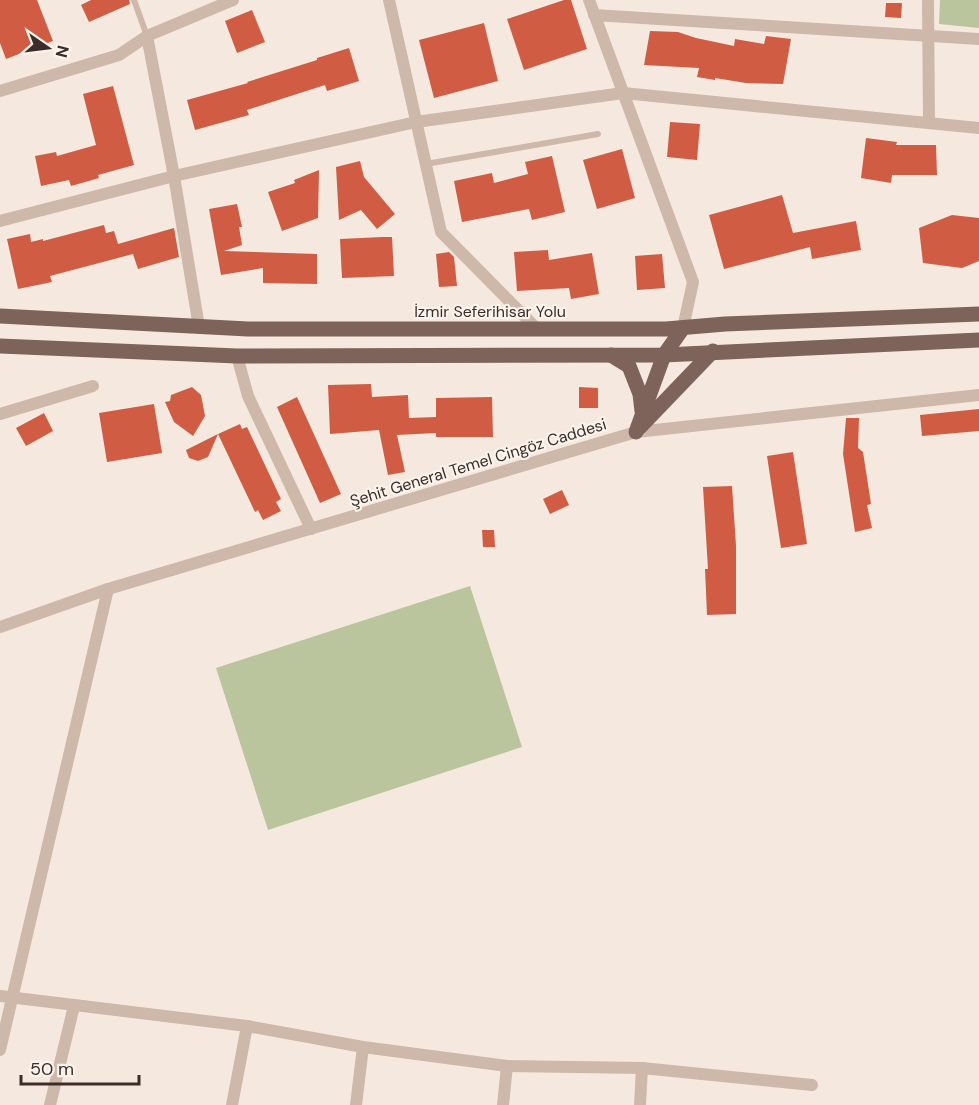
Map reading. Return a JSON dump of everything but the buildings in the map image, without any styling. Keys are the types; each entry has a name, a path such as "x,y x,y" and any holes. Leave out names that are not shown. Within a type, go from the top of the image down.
{"main road":[{"name":"İzmir Seferihisar Yolu","path":"0,316 198,327 537,329 683,327 979,314"},
{"path":"636,432 664,354 683,327"},
{"path":"0,346 237,356 611,355 979,340"},
{"path":"636,432 713,351"},
{"path":"611,355 629,366 640,394 643,413"}],"street":[{"path":"0,91 119,55 147,36 233,0"},
{"path":"388,0 441,232 537,329"},
{"path":"589,0 693,282 683,327"},
{"path":"928,0 929,123"},
{"path":"594,15 928,34 979,39"},
{"path":"147,36 174,176 198,327"},
{"path":"0,221 174,176 416,122 623,93 979,128"},
{"path":"237,356 248,396 311,529"},
{"path":"0,414 93,386"},
{"name":"Şehit General Temel Cingöz Caddesi","path":"0,627 108,589 636,432 979,395"},
{"path":"0,1050 6,997 108,589"},
{"path":"6,997 247,1026 363,1047 507,1066 642,1068 812,1085"},
{"path":"50,1105 74,1006"},
{"path":"232,1105 247,1026"},
{"path":"356,1105 363,1047"},
{"path":"503,1105 507,1066"},
{"path":"640,1105 642,1068"}],"lane":[{"path":"134,0 147,36"},
{"path":"425,164 598,134"}],"green space":[{"path":"940,0 979,0 979,28 939,24"},
{"path":"470,586 522,747 268,830 216,668"}]}
